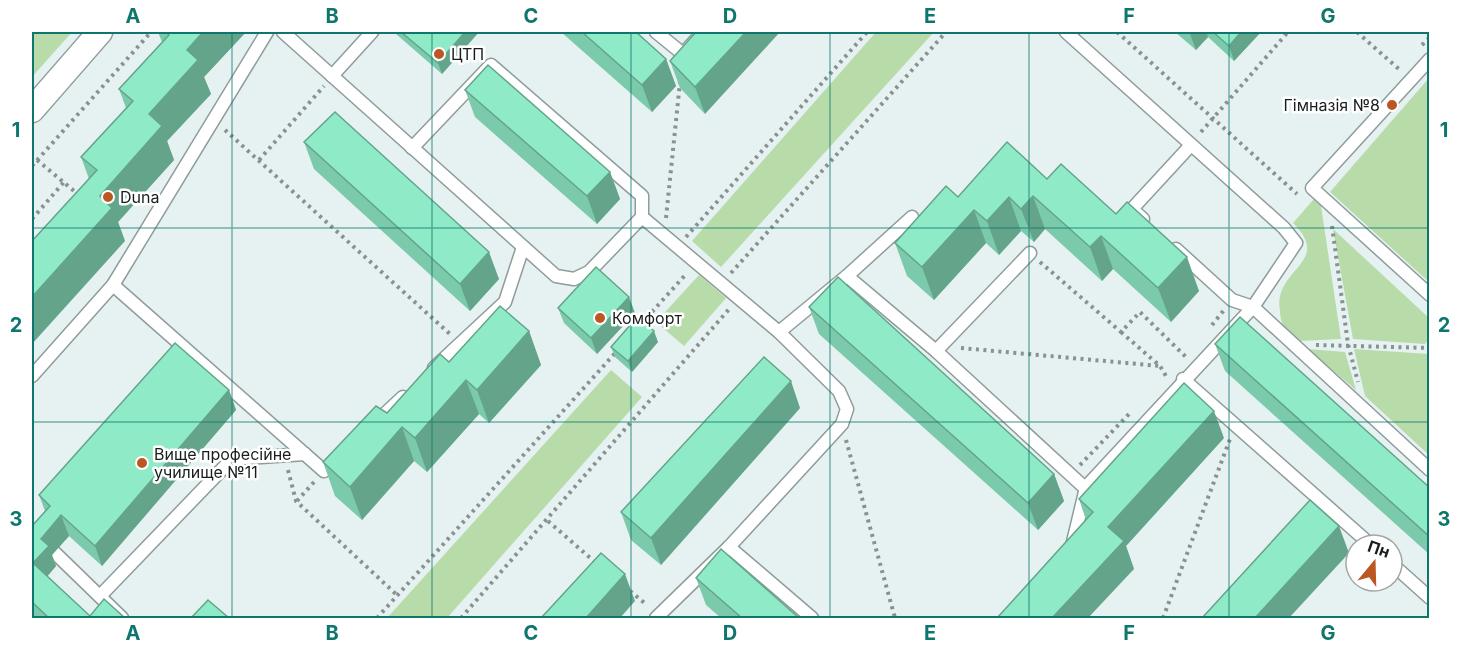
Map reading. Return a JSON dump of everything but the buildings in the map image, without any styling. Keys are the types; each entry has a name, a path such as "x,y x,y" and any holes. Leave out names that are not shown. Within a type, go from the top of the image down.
{"street":[{"path":"32,110 100,32"}],"lane":[{"path":"32,376 113,285 267,32"},
{"path":"283,32 412,148 556,276 574,279 589,272 642,217 642,196 491,65 412,148"},
{"path":"332,76 372,32"},
{"path":"656,32 683,54 703,32"},
{"path":"1063,560 1071,552 1086,488 1183,379 1253,307 1296,243 1284,228 1066,32"},
{"path":"1430,59 1312,188 1430,295"},
{"path":"1149,224 1132,209 1191,145"},
{"path":"642,217 779,332 839,391 847,409 842,424 729,547 659,617"},
{"path":"779,332 847,276 912,217"},
{"path":"1166,239 1232,300 1253,307 1430,470"},
{"path":"426,375 505,302 523,247"},
{"path":"939,348 1030,253"},
{"path":"847,276 939,348 1086,488"},
{"path":"113,285 324,471 350,447"},
{"path":"1183,379 1235,425 1315,503 1355,533"},
{"path":"367,431 409,391"},
{"path":"100,596 232,459 305,454"},
{"path":"729,547 812,618"},
{"path":"54,552 122,618"},
{"path":"1404,574 1430,597"}],"path":[{"path":"32,166 151,32"},
{"path":"678,247 867,32"},
{"path":"722,284 946,32"},
{"path":"1117,32 1214,116 1303,200"},
{"path":"1191,145 1288,32"},
{"path":"1358,32 1410,81"},
{"path":"664,236 683,54"},
{"path":"259,160 332,76"},
{"path":"214,120 460,343"},
{"path":"37,160 82,197"},
{"path":"32,219 64,182"},
{"path":"1329,204 1348,344 1366,411"},
{"path":"1030,253 1160,366 1166,376"},
{"path":"641,324 696,262"},
{"path":"461,618 548,521 739,298"},
{"path":"1206,332 1232,300"},
{"path":"1121,332 1140,312 1186,357"},
{"path":"1292,345 1348,344 1430,348"},
{"path":"939,348 1160,366"},
{"path":"1180,363 1193,348"},
{"path":"377,618 617,350"},
{"path":"1158,384 1173,369"},
{"path":"1078,467 1134,409"},
{"path":"842,424 896,618"},
{"path":"1163,618 1235,425"},
{"path":"285,456 296,501 398,596"},
{"path":"296,501 324,471"},
{"path":"548,521 599,565"},
{"path":"624,586 659,617"}],"green space":[{"path":"32,32 72,32 32,77"},
{"path":"876,32 934,32 721,267 692,241"},
{"path":"1429,78 1429,282 1330,192"},
{"path":"1314,199 1321,206 1341,339 1300,341 1283,325 1280,314 1280,297 1284,285 1305,257 1307,248 1304,237 1293,223"},
{"path":"1333,229 1429,318 1429,339 1425,344 1353,339"},
{"path":"699,275 726,298 684,346 656,322"},
{"path":"1308,349 1345,352 1356,390"},
{"path":"1354,349 1429,354 1429,455 1365,396"},
{"path":"611,370 642,397 447,618 387,618"}],"place":[{"name":"ЦТП","path":"439,54"},
{"name":"Гімназія №8","path":"1392,105"},
{"name":"Duna","path":"108,197"},
{"name":"Комфорт","path":"600,318"},
{"name":"Вище професійне училище №11","path":"142,463"}]}
